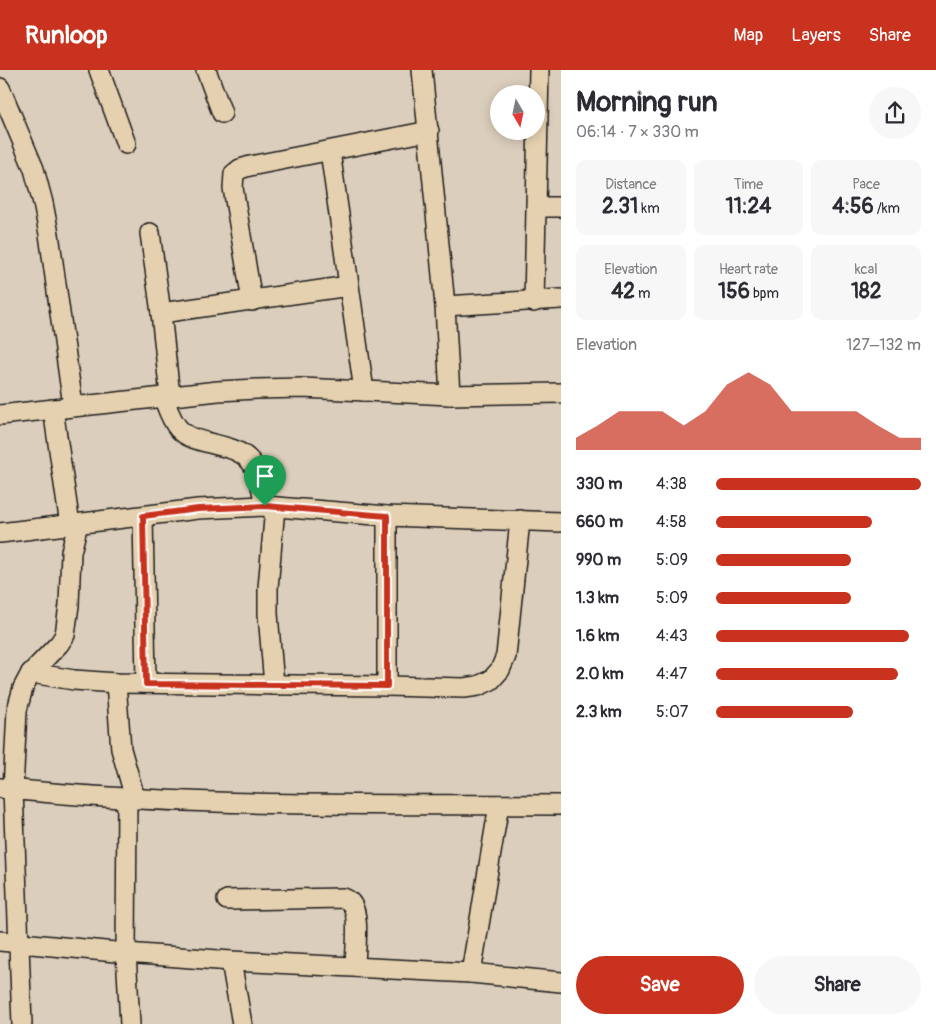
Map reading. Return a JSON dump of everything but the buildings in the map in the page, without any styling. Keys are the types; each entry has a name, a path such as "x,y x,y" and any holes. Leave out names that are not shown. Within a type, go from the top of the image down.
{"street":[{"path":"99,70 126,144"},
{"path":"206,70 222,113"},
{"path":"534,302 539,70"},
{"path":"422,72 445,306 450,395"},
{"path":"0,88 34,170 43,203 73,406"},
{"path":"252,301 233,188 234,174 240,169 250,166 429,131"},
{"path":"330,151 364,391"},
{"path":"537,208 561,207"},
{"path":"150,233 162,313 166,396 174,421 185,434 232,448 246,457 256,470 270,506 268,614 274,685"},
{"path":"162,313 349,286"},
{"path":"445,306 561,299"},
{"path":"0,416 166,396 257,389 302,388 450,395 561,393"},
{"path":"22,1024 9,942 7,789 19,698 31,673 53,651 65,635 69,605 74,525 52,409"},
{"path":"0,533 198,509 270,506 387,516 561,522"},
{"path":"143,516 146,684"},
{"path":"387,516 387,686"},
{"path":"31,673 74,680 146,684 464,688 478,686 491,680 500,670 506,656 520,520"},
{"path":"116,683 122,749 131,798 126,953 130,1024"},
{"path":"7,789 238,804 561,806"},
{"path":"471,972 499,805"},
{"path":"226,900 336,897 350,901 356,918 355,966"},
{"path":"9,942 126,953 231,960 471,972 561,982"},
{"path":"231,960 242,1024"}],"route":[{"path":"265,506 387,516 387,686 146,684 143,516 198,509 265,506"}]}
